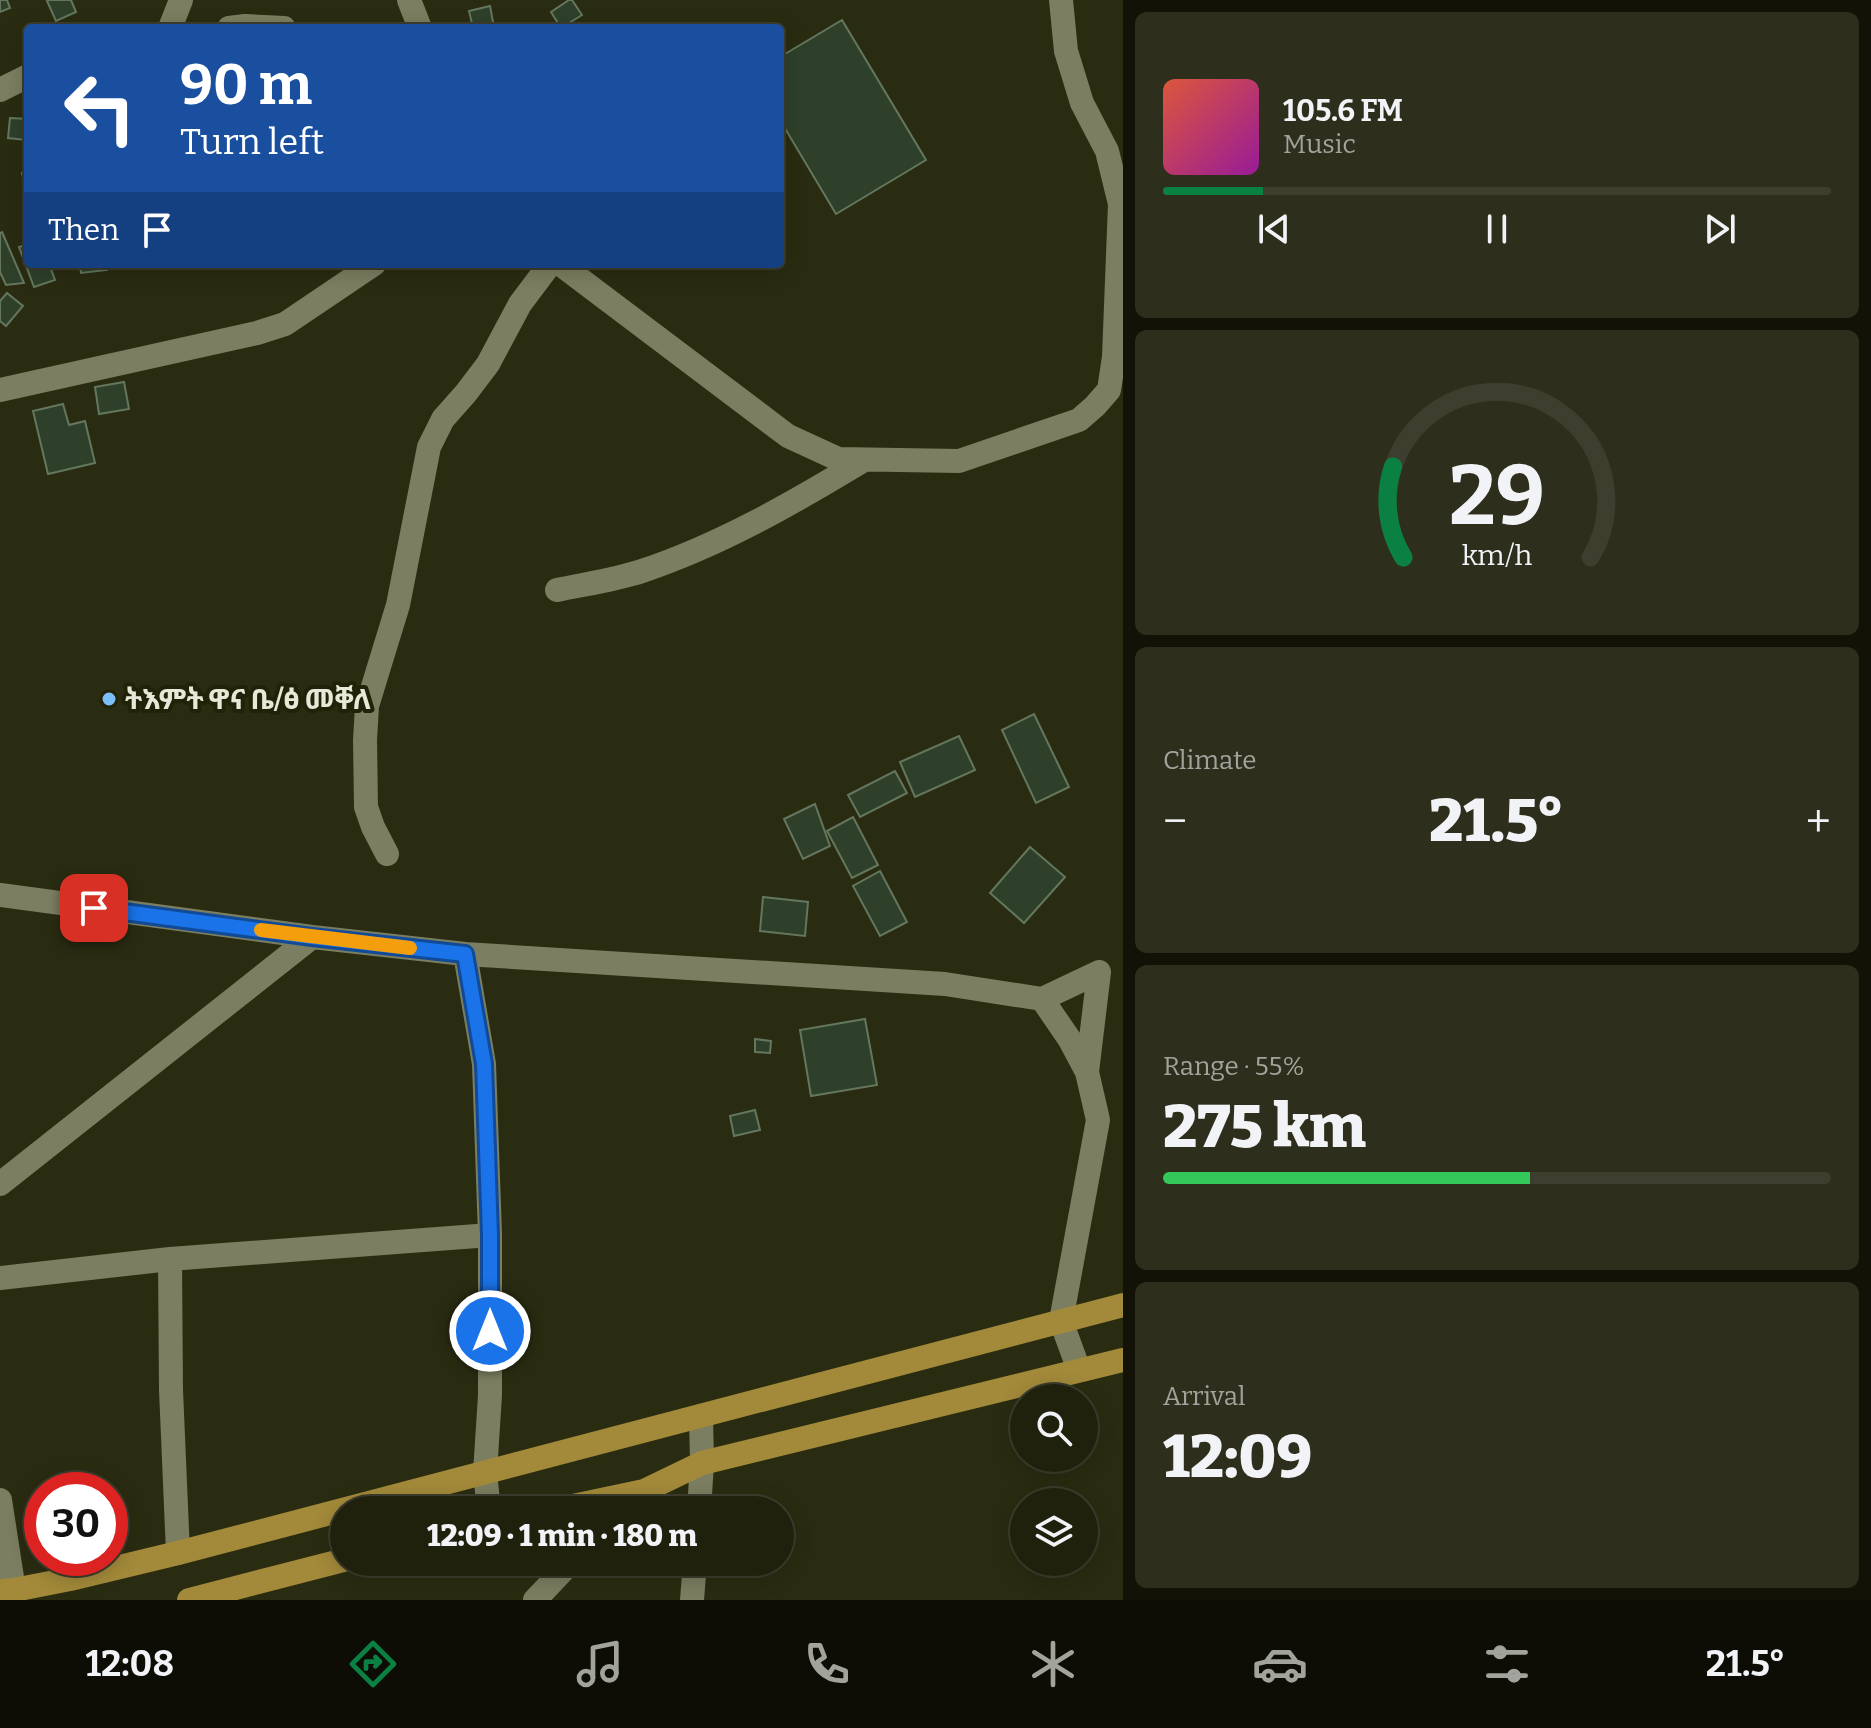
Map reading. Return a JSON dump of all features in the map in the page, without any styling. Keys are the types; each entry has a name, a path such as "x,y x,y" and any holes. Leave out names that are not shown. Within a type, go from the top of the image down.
{"main road":[{"path":"9,1594 178,1553 1123,1305"},
{"path":"620,1496 644,1491 702,1463 1123,1360"},
{"path":"189,1600 330,1564"}],"street":[{"path":"172,24 181,0"},
{"path":"409,0 418,24"},
{"path":"565,268 788,436 838,459 959,461 1079,420 1109,390 1114,357 1120,204 1107,151 1082,103 1066,51 1061,0"},
{"path":"0,90 24,78"},
{"path":"0,390 257,333 285,324 368,268"},
{"path":"387,854 366,807 367,706 398,605 429,447 443,419 488,364 520,304 547,268"},
{"path":"557,590 639,572 703,548 807,494 864,460"},
{"path":"0,895 465,954 945,984 1042,999 1099,972 1087,1072"},
{"path":"0,1184 312,937"},
{"path":"465,954 484,1064 490,1235 490,1395 485,1473 487,1496"},
{"path":"1042,999 1087,1072 1098,1120 1061,1321 1079,1370"},
{"path":"0,1278 170,1259 490,1235"},
{"path":"170,1259 171,1390 178,1553"},
{"path":"700,1496 701,1416"},
{"path":"639,1496 644,1491"},
{"path":"0,1500 9,1594"},
{"path":"535,1600 558,1576"},
{"path":"692,1600 694,1576"}],"building":[{"path":"0,0 7,0 10,8 0,12"},
{"path":"49,0 71,0 76,12 56,21"},
{"path":"572,0 582,15 567,24 558,24 551,12"},
{"path":"490,6 493,24 472,24 469,11"},
{"path":"842,20 926,160 836,214 784,127 784,55"},
{"path":"10,118 24,119 24,140 8,138"},
{"path":"2,232 24,283 6,285 0,272"},
{"path":"27,268 50,268 55,280 34,287"},
{"path":"80,268 107,270 81,273"},
{"path":"7,293 23,306 6,326 0,321 0,301"},
{"path":"124,382 129,409 99,414 95,387"},
{"path":"63,404 69,425 85,421 95,463 48,474 33,411"},
{"path":"1034,714 1069,787 1036,803 1002,730"},
{"path":"959,736 975,770 915,797 900,762"},
{"path":"895,771 907,793 860,817 848,795"},
{"path":"815,804 830,846 803,859 784,819"},
{"path":"853,817 878,865 852,878 827,831"},
{"path":"1030,847 1065,877 1024,923 990,893"},
{"path":"880,871 907,922 880,936 853,886"},
{"path":"763,897 808,902 805,936 760,931"},
{"path":"865,1019 877,1085 811,1096 800,1030"},
{"path":"755,1039 771,1041 770,1053 755,1052"},
{"path":"755,1110 760,1130 734,1136 730,1116"}],"slow traffic":[{"path":"261,930 410,948"}],"place":[{"name":"ትእምት ዋና ቤ/ፅ መቐለ","path":"109,699"}],"route":[{"path":"94,908 465,954 484,1064 490,1331"}]}
